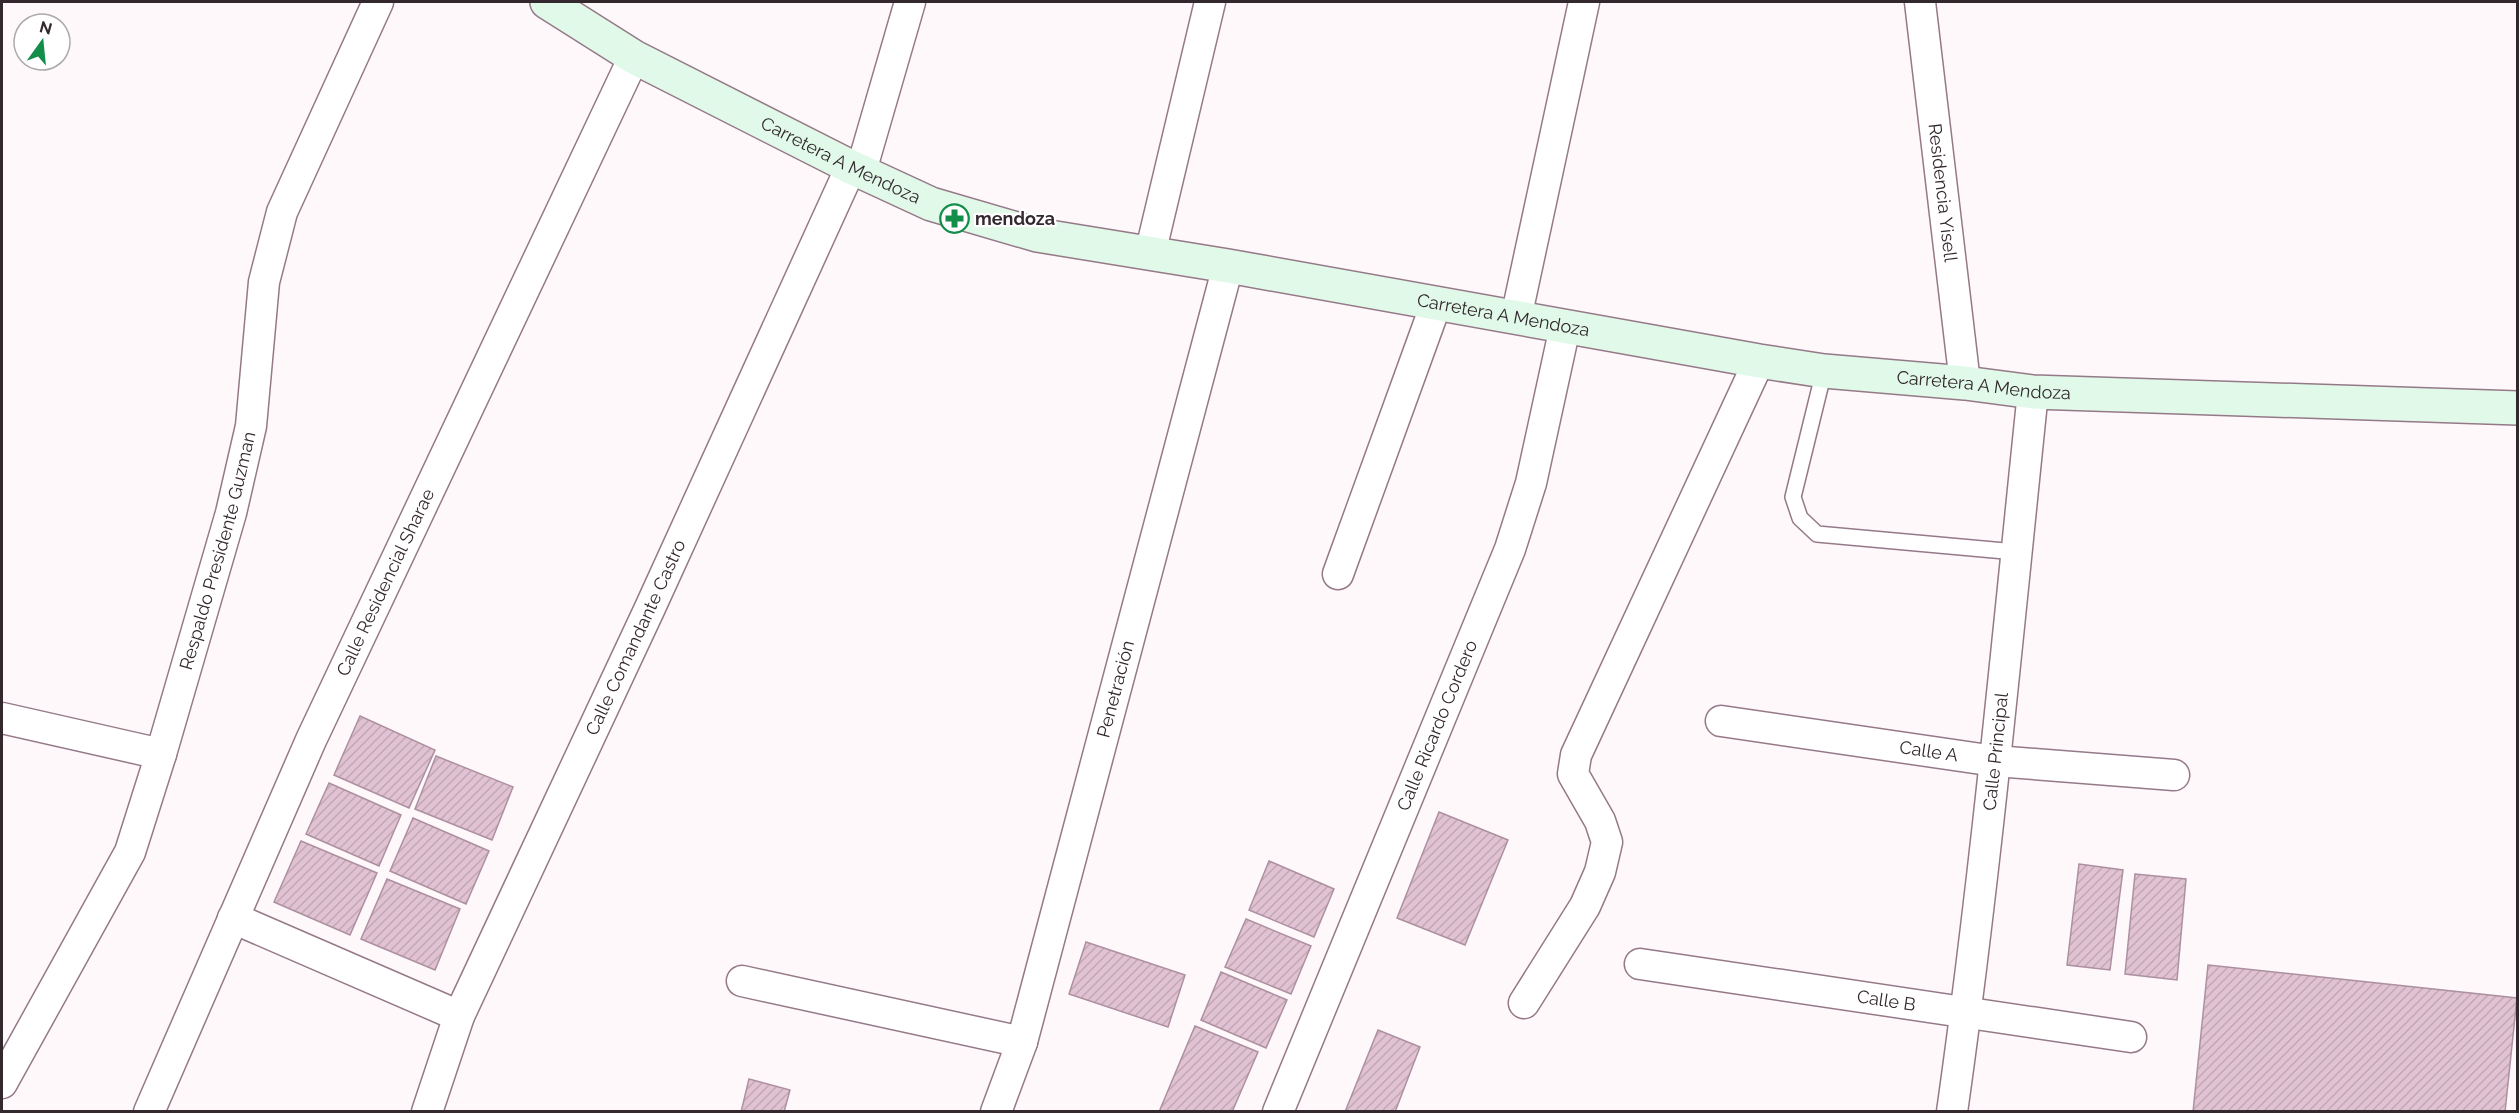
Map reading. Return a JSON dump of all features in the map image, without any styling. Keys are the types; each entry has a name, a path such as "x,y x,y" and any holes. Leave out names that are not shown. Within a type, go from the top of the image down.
{"street":[{"name":"Respaldo Presidente Guzman","path":"2,1083 130,852 231,513 249,437 264,282 282,212 378,2"},
{"name":"Calle Comandante Castro","path":"427,1112 459,1016 856,169 910,2"},
{"path":"1150,254 1210,2"},
{"path":"1516,318 1584,2"},
{"name":"Residencia Yisell","path":"1920,2 1965,383"},
{"name":"Carretera A Mendoza","path":"562,5 634,57 856,169 931,204 1037,235 1228,266 1824,371 1965,383 2033,392 2517,408"},
{"name":"Calle Residencial Sharae","path":"148,1112 311,740 634,57"},
{"name":"Penetración","path":"996,1112 1022,1042 1228,266"},
{"path":"1338,574 1436,304"},
{"name":"Calle Ricardo Cordero","path":"1278,1112 1510,549 1531,483 1565,327"},
{"path":"1524,1003 1585,906 1600,872 1607,842 1600,821 1573,774 1576,755 1759,361"},
{"name":"Calle Principal","path":"1952,1112 1966,1013 1995,761 2033,392"},
{"path":"2,718 161,754"},
{"name":"Calle A","path":"1721,721 1995,761 2174,776"},
{"path":"233,918 459,1016"},
{"name":"Calle B","path":"1640,964 2131,1037"},
{"path":"742,981 1022,1042"}],"lane":[{"path":"1824,371 1793,497 1800,518 1817,534 2016,552"}],"building":[{"path":"360,716 435,750 409,808 334,775"},
{"path":"436,756 513,787 492,840 415,809"},
{"path":"329,783 401,815 379,866 306,834"},
{"path":"1439,812 1508,840 1465,945 1397,918"},
{"path":"413,818 489,851 466,904 390,871"},
{"path":"301,841 377,873 350,935 274,902"},
{"path":"1269,861 1334,889 1314,937 1249,910"},
{"path":"2079,864 2123,870 2110,970 2067,965"},
{"path":"2135,874 2186,879 2177,980 2125,974"},
{"path":"387,879 460,909 435,970 361,939"},
{"path":"1246,919 1311,946 1291,994 1225,967"},
{"path":"1086,942 1185,975 1168,1027 1069,994"},
{"path":"2208,965 2517,998 2505,1112 2193,1112"},
{"path":"1221,972 1287,1000 1266,1048 1201,1020"},
{"path":"1195,1026 1258,1052 1232,1112 1159,1112"},
{"path":"1378,1030 1420,1047 1395,1112 1345,1112"},
{"path":"749,1079 790,1090 784,1112 741,1112"}],"place":[{"name":"mendoza","path":"954,219"}]}
